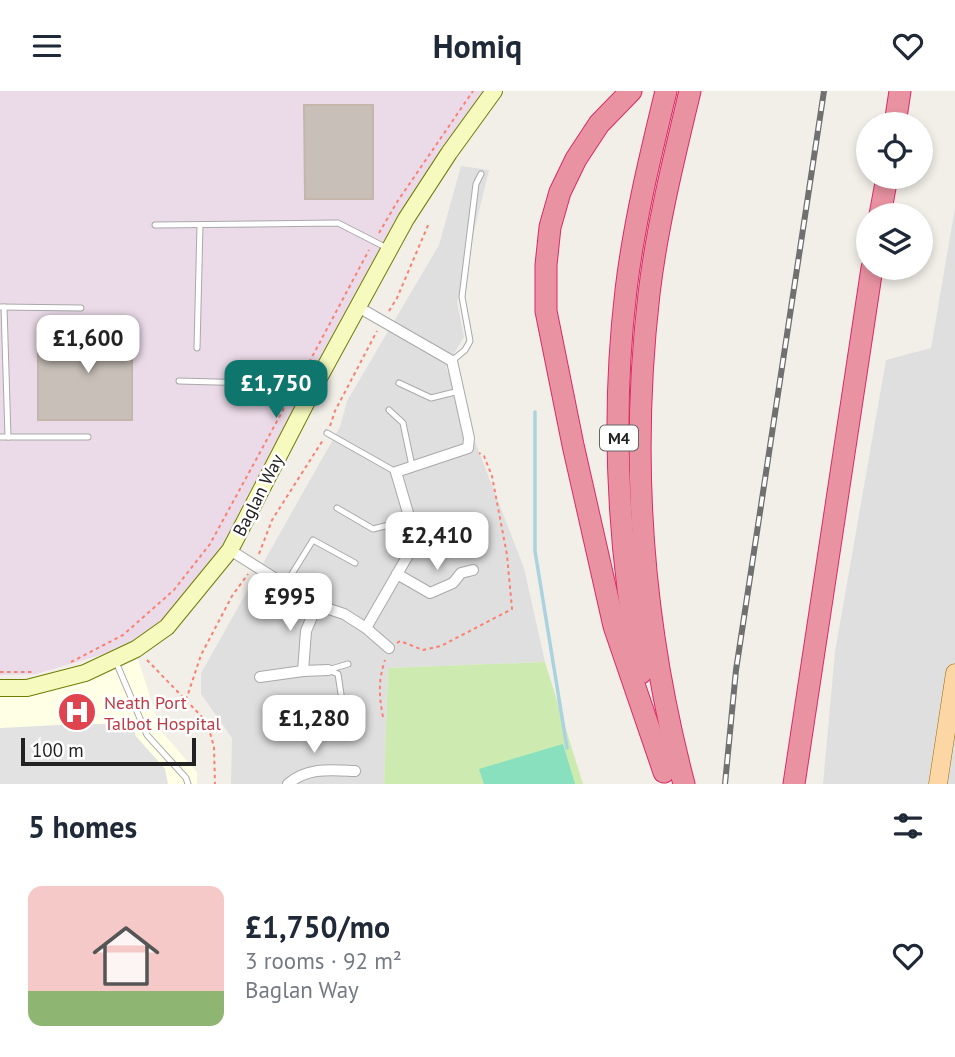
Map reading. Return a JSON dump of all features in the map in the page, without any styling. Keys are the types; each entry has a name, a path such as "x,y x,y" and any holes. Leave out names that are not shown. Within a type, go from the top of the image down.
{"highway":[{"name":"M4","path":"631,91 599,124 576,159 560,193 550,227 545,265 546,311 614,626 665,778"},
{"name":"M4","path":"665,778 648,710 634,631 621,503 618,431 626,291 637,221 666,91"},
{"name":"M4","path":"684,784 654,642 640,502 639,433 649,293 660,225 690,91"},
{"path":"897,112 900,91"},
{"path":"794,784 870,280"}],"main road":[{"path":"938,784 955,673"}],"street":[{"name":"Baglan Way","path":"0,688 27,688 85,673 136,649 167,627 230,550 300,397 358,307 389,249 449,153 494,91"},
{"path":"358,307 452,361 469,438 468,448 396,472 413,530 411,550 366,628"},
{"path":"230,550 317,605 344,614 389,648"},
{"path":"397,573 430,593 453,583 461,573 473,570"},
{"path":"303,671 306,631 317,605"},
{"path":"260,677 328,670"},
{"path":"288,784 299,774 350,771 346,784"}],"lane":[{"path":"452,361 465,350 470,341 462,297 477,184 481,174"},
{"path":"155,225 338,223 389,249"},
{"path":"197,348 200,225"},
{"path":"8,437 2,307 81,307"},
{"path":"179,381 253,383 300,397"},
{"path":"399,383 431,398 459,391"},
{"path":"389,410 403,423 412,466"},
{"path":"327,433 396,472"},
{"path":"0,437 88,437"},
{"path":"337,508 373,529 409,520"},
{"path":"412,543 433,545 461,535"},
{"path":"285,585 313,540 355,563"},
{"path":"114,659 147,736 186,778 188,784"},
{"path":"328,670 348,664"},
{"path":"328,670 338,674 341,694"}],"path":[{"path":"67,664 123,635 174,590 210,544 300,397 374,241 397,202 473,91"},
{"path":"186,700 201,655 232,596 254,565 272,520 327,433 335,411 397,298 429,223"},
{"path":"383,717 379,678 389,648"},
{"path":"136,649 206,722 214,747 215,784"},
{"path":"0,672 35,672"}],"shaded area":[{"path":"0,91 494,91 449,153 230,550 167,627 114,651 36,674 0,675"},
{"path":"461,166 489,170 457,302 464,337 446,367 524,568 545,662 388,668 384,784 231,784 232,738 201,694 201,673 340,427 347,401 439,245"},
{"path":"955,208 955,784 823,784 835,652 886,360 931,348"},
{"name":"Neath Port Talbot Hospital","path":"138,659 161,731 197,772 197,784 0,784 0,694 42,693 98,677"},
{"path":"134,724 135,735 165,769 168,784 0,784 0,728"}],"green space":[{"path":"545,662 583,784 384,784 388,668"},
{"path":"563,744 575,784 484,784 479,769"}],"building":[{"path":"304,105 373,105 373,199 305,199"},
{"path":"82,322 132,322 132,420 38,420 38,343 82,343"}],"waterway":[{"path":"535,412 535,551 567,748"}],"railway":[{"path":"725,784 736,670 824,91"}],"place":[{"name":"Neath Port Talbot Hospital","path":"77,712"}]}
